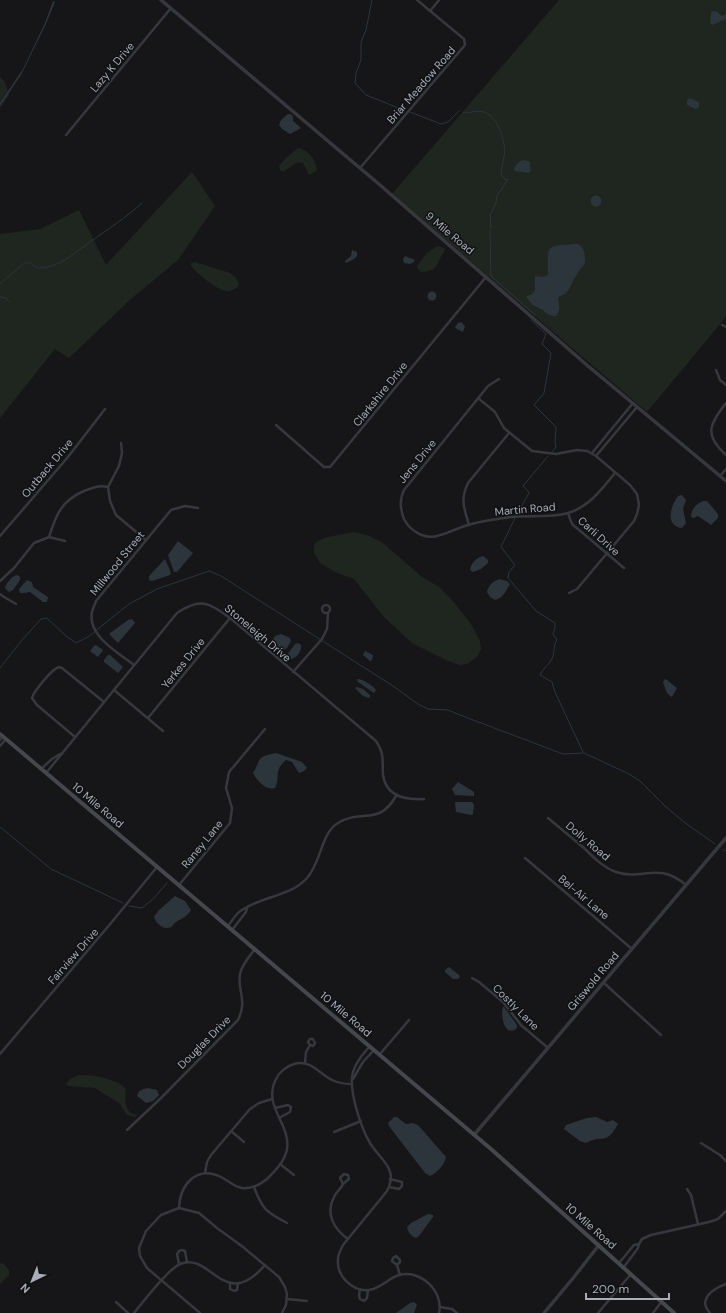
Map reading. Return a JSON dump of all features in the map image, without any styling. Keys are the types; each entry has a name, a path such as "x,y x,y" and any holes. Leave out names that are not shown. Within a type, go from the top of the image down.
{"main road":[{"name":"10 Mile Road","path":"2,737 380,1054 624,1267 674,1313"}],"street":[{"name":"9 Mile Road","path":"161,0 360,168 637,407 726,481"},
{"name":"Briar Meadow Road","path":"360,168 465,45 464,39 417,0"},
{"path":"430,11 439,0"},
{"name":"Lazy K Drive","path":"66,135 171,8"},
{"name":"Clarkshire Drive","path":"276,425 324,467 330,467 487,277"},
{"path":"722,325 726,327"},
{"path":"716,370 720,380 726,385"},
{"name":"Jens Drive","path":"469,525 436,537 422,536 406,523 400,507 400,501 407,485 488,386 499,379"},
{"path":"478,398 495,412 504,428 528,448 537,452 556,454 577,450 592,453 630,485 637,494 638,505 637,514 634,521 577,589 569,593"},
{"path":"592,453 633,403"},
{"path":"726,403 716,416 711,432 712,440 726,455"},
{"path":"596,456 637,407"},
{"name":"Outback Drive","path":"0,536 68,456 105,408"},
{"path":"469,525 463,500 468,483 509,433"},
{"path":"121,442 122,453 119,466 108,487 110,501 116,515 146,540"},
{"path":"720,476 726,469"},
{"name":"Martin Road","path":"469,525 528,515 550,516 568,513 581,507 594,498 616,473"},
{"path":"49,537 58,514 65,502 94,487 108,487"},
{"name":"Millwood Street","path":"134,665 98,637 92,625 92,613 96,601 171,510 184,506 198,508"},
{"name":"Carli Drive","path":"568,513 572,524 624,568"},
{"path":"0,581 14,568 34,543 49,537 65,541"},
{"path":"0,594 16,604"},
{"name":"Stoneleigh Drive","path":"46,773 177,613 187,606 198,603 212,605 230,618 376,741 381,750 383,775 386,784 396,796"},
{"path":"293,672 322,639 327,629 328,614"},
{"name":"Yerkes Drive","path":"148,718 230,618"},
{"path":"75,737 37,705 32,698 53,670 59,667 62,668 104,702"},
{"path":"114,690 163,731"},
{"name":"Raney Lane","path":"179,885 230,823 232,808 226,788 229,772 265,729"},
{"path":"0,746 2,737"},
{"name":"Stoneleigh Drive","path":"41,769 52,758 61,754"},
{"path":"232,930 252,903 294,889 307,879 314,869 330,832 337,823 350,818 379,814 386,810 396,796 406,799 424,800"},
{"name":"Dolly Road","path":"548,818 593,856 614,871 626,874 665,873 675,877 686,885"},
{"name":"Griswold Road","path":"474,1135 726,838"},
{"name":"Bel-Air Lane","path":"525,858 632,949"},
{"name":"Fairview Drive","path":"0,1054 111,924 157,867"},
{"path":"227,926 241,910 247,908"},
{"name":"Douglas Drive","path":"127,1130 156,1103 238,1020 243,1003 240,975 245,962 255,949"},
{"name":"Costly Lane","path":"472,978 503,1002 521,1025 548,1048"},
{"path":"604,983 661,1035"},
{"path":"380,1054 409,1020"},
{"path":"304,1063 306,1052 310,1045"},
{"path":"370,1046 353,1071 352,1084 354,1101 370,1143 387,1164 390,1179 389,1187 384,1196 343,1245 339,1255 338,1266 346,1281 360,1289 368,1290 381,1286 390,1279 400,1275 413,1275 428,1283 436,1291 440,1307 439,1313"},
{"path":"353,1079 360,1067 374,1050"},
{"path":"179,1208 179,1199 182,1190 193,1178 206,1173 222,1177 234,1186 242,1188 254,1187 266,1180 280,1164 283,1160 287,1147 286,1136 272,1099 272,1091 277,1078 284,1069 294,1064 304,1063 314,1067 332,1080 345,1084 352,1084"},
{"path":"206,1173 207,1162 211,1155 231,1131 255,1105 272,1099"},
{"path":"275,1108 285,1105 291,1107 290,1112 279,1118"},
{"path":"334,1132 361,1121"},
{"path":"231,1131 244,1142"},
{"path":"701,1142 726,1161"},
{"path":"280,1164 294,1175"},
{"path":"389,1187 399,1189 402,1186 402,1182 390,1179"},
{"path":"343,1184 333,1198 330,1214 333,1224 337,1230 348,1239"},
{"path":"254,1187 263,1206 272,1215 287,1223"},
{"path":"687,1189 691,1195 698,1224"},
{"path":"200,1313 147,1268 140,1256 139,1248 146,1231 161,1215 179,1208 190,1210 199,1214 266,1265 279,1277 283,1282 287,1299 282,1313"},
{"path":"624,1267 638,1248 642,1238 651,1235 675,1232 709,1222 718,1219 726,1211"},
{"path":"709,1222 710,1226"},
{"path":"619,1263 634,1245 639,1244"},
{"path":"544,1313 599,1245"},
{"path":"179,1264 177,1254 182,1250 185,1251 187,1262"},
{"path":"134,1313 171,1270 179,1264 187,1262 204,1267 216,1276 230,1283 247,1281 254,1277 266,1265"},
{"path":"397,1265 400,1275"},
{"path":"598,1313 631,1274"},
{"path":"230,1283 230,1289 234,1291 237,1290 238,1283"},
{"path":"710,1313 704,1303 706,1299 714,1290 726,1284"},
{"path":"360,1289 359,1296 360,1299 364,1301 367,1298 368,1290"},
{"path":"287,1299 307,1301"},
{"path":"116,1302 128,1313"},
{"path":"652,1313 662,1302"},
{"path":"440,1307 452,1309 458,1313"}],"shaded area":[{"path":"559,0 726,0 726,317 647,412 392,194"},
{"path":"53,1 55,2 45,26 21,75 0,106 0,103 23,69 45,23"},
{"path":"714,11 723,16 726,14 726,19 712,25 710,23 711,12"},
{"path":"0,77 5,82 9,95 0,108"},
{"path":"690,98 699,102 699,107 696,109 687,105 687,100"},
{"path":"288,114 293,116 293,121 301,128 290,134 279,125 281,120"},
{"path":"298,148 308,153 315,162 317,170 310,175 303,163 300,162 285,171 282,172 280,170 279,166"},
{"path":"523,160 530,162 531,170 529,173 515,171 514,168"},
{"path":"192,172 215,206 178,260 132,298 69,358 55,349 0,418 0,234 40,229 79,210 106,265"},
{"path":"594,196 598,196 600,197 600,205 594,206 591,203 591,199"},
{"path":"578,244 583,249 585,263 578,272 568,291 558,297 558,314 556,316 549,315 532,304 526,296 531,295 535,291 535,276 543,277 548,275 548,257 551,248 560,245"},
{"path":"437,246 445,249 437,265 432,270 421,272 417,266 427,253"},
{"path":"352,250 357,252 357,256 346,263 345,261 351,256"},
{"path":"405,256 415,260 414,262 410,264 404,263 403,259"},
{"path":"195,262 230,273 239,283 238,287 230,291 226,291 215,286 203,278 191,266 191,263"},
{"path":"432,291 437,296 432,301 427,296"},
{"path":"461,322 465,326 463,332 455,327"},
{"path":"682,495 686,500 683,509 686,523 682,528 673,523 671,519 671,510 675,500 678,496"},
{"path":"703,501 707,501 718,514 718,518 711,525 698,516 694,518 691,517 694,507"},
{"path":"354,532 367,535 383,543 422,577 439,587 452,600 471,624 480,641 481,649 477,657 467,664 460,665 448,661 412,643 384,617 354,579 335,572 320,563 314,553 314,546 316,542 327,537"},
{"path":"178,541 193,553 177,572 174,572 168,555"},
{"path":"483,556 488,560 488,563 481,569 473,572 470,570 474,561"},
{"path":"165,559 171,573 170,575 152,581 149,580 149,576"},
{"path":"17,575 20,577 20,580 13,590 9,592 5,588 11,578"},
{"path":"499,579 507,581 510,584 506,592 495,600 490,597 487,592 491,584"},
{"path":"27,580 32,582 33,587 48,597 47,602 43,602 30,592 20,593 19,589"},
{"path":"132,619 135,623 118,643 109,634 128,620"},
{"path":"281,634 290,638 291,641 287,648 282,651 271,642 275,636"},
{"path":"298,643 301,645 300,652 297,656 291,659 287,655 295,644"},
{"path":"96,645 103,650 98,657 90,651"},
{"path":"365,651 373,655 372,660 370,661 363,655"},
{"path":"108,655 110,655 123,667 118,673 104,662"},
{"path":"357,679 365,681 372,686 376,690 374,693 358,682"},
{"path":"665,679 677,688 672,697 665,689 663,682"},
{"path":"357,687 363,689 370,695 370,697 363,696 355,688"},
{"path":"276,753 302,762 307,768 299,773 292,762 286,760 278,771 277,784 275,788 272,789 265,787 259,782 253,773 262,757"},
{"path":"458,782 474,792 474,796 455,795 452,789"},
{"path":"455,802 472,802 474,805 473,814 471,815 456,812"},
{"path":"175,896 185,901 191,910 186,916 171,927 165,928 156,922 154,917 158,911"},
{"path":"449,967 459,975 460,977 458,979 453,979 445,972 445,970"},
{"path":"503,1007 517,1025 517,1028 513,1031 509,1030 504,1025 502,1015"},
{"path":"79,1075 104,1078 122,1085 126,1089 125,1095 127,1108 131,1113 137,1115 135,1117 127,1115 119,1103 95,1088 68,1086 66,1084 70,1079"},
{"path":"148,1088 157,1090 159,1095 153,1101 146,1103 137,1096 141,1090"},
{"path":"394,1117 397,1117 406,1124 413,1123 418,1125 446,1157 440,1168 435,1173 430,1176 425,1173 389,1126 388,1123"},
{"path":"596,1117 607,1122 613,1120 618,1124 614,1131 607,1137 592,1140 586,1143 580,1141 564,1129 566,1125 587,1118"},
{"path":"428,1214 433,1215 433,1217 416,1238 409,1232 407,1227 411,1223"},
{"path":"0,1263 4,1264 9,1270 9,1275 0,1284"},
{"path":"414,1302 417,1305 414,1313 396,1313 410,1303"}],"waterway":[{"path":"372,0 366,30 361,42 361,60 356,73 355,83 366,95 406,111"},
{"path":"410,112 441,124 448,122 460,110"},
{"path":"463,113 481,111 489,115 497,125 503,138 505,151 501,175 506,180 508,179 497,196 496,203 490,215 491,228"},
{"path":"0,284 25,263 30,263 37,268 41,268 62,262 117,223 142,203"},
{"path":"490,231 491,276 535,315"},
{"path":"0,297 6,298 9,302"},
{"path":"531,320 546,334 542,344 551,353 544,393 534,405 556,427 556,447 552,452"},
{"path":"517,514 529,493 523,486 548,456"},
{"path":"515,518 501,547 515,565 509,572 508,578 536,611 555,623 553,634 557,640 553,657 540,675 552,682 555,692 583,752"},
{"path":"0,668 41,619 47,618 66,636 76,643 88,637 129,604 157,589 209,571 221,576 428,709 448,710 563,754 584,753 629,774 640,781 665,806 684,822 715,844"},
{"path":"0,827 51,869 123,903"},
{"path":"129,906 142,908 153,899 167,883"}]}
